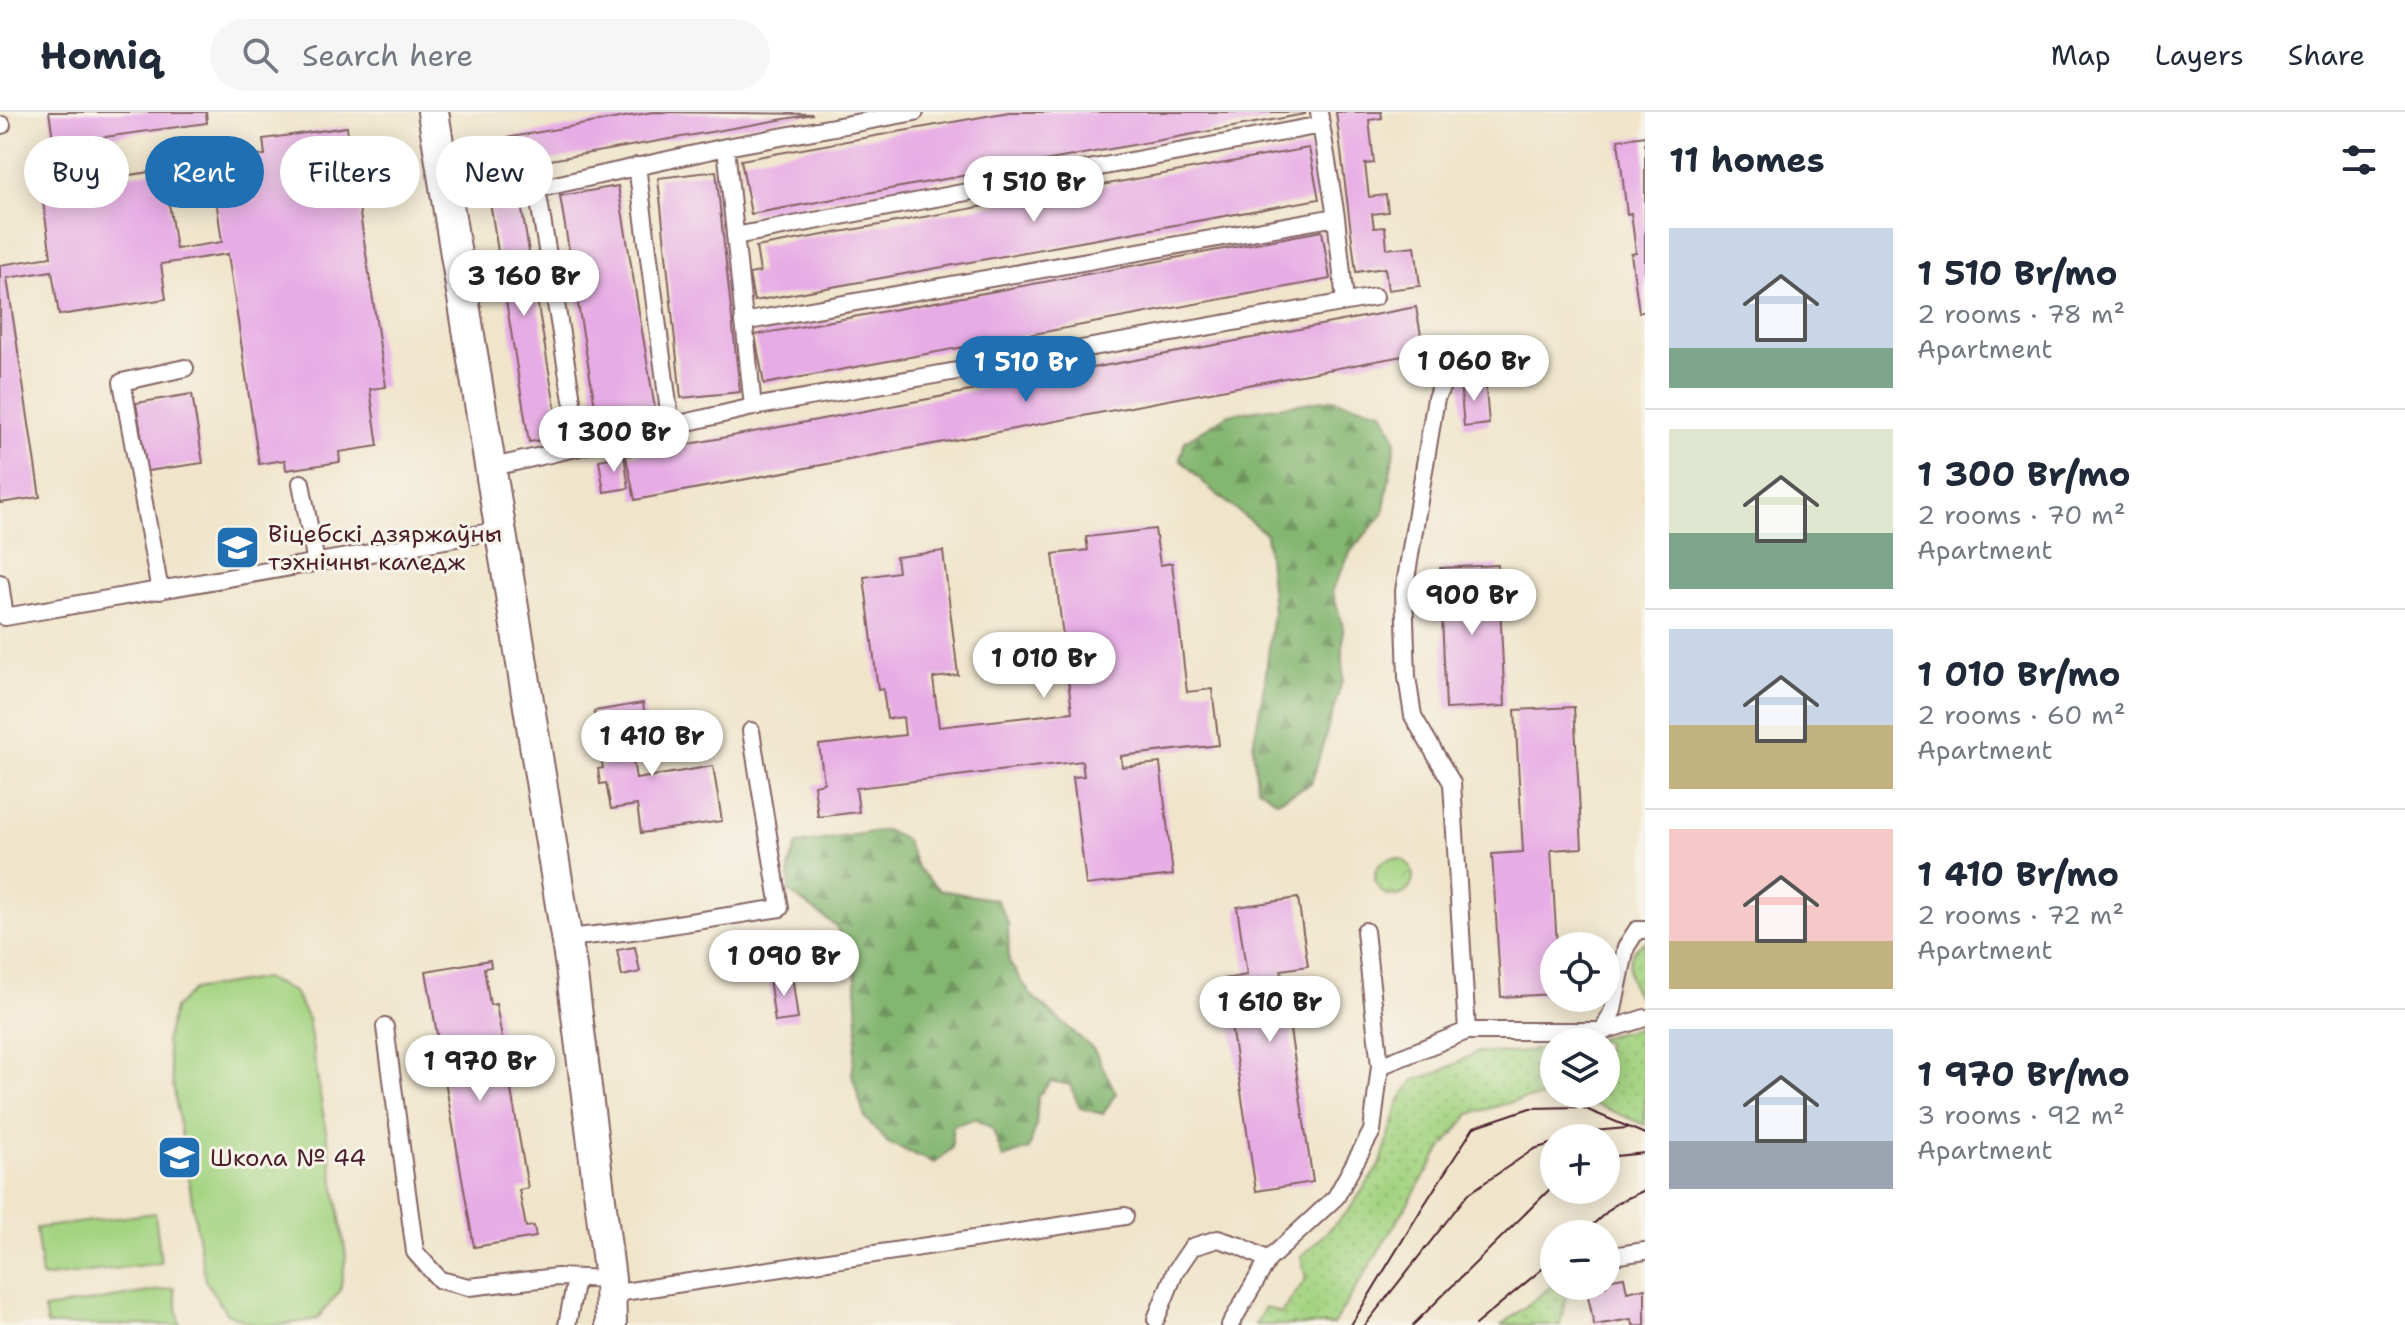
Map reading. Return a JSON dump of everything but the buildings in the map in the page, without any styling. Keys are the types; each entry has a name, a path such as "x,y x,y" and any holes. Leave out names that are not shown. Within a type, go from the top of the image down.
{"street":[{"path":"433,112 567,938 610,1287 611,1325"}],"lane":[{"path":"572,400 537,189 726,147 915,112"},
{"path":"735,236 1320,118 1336,217 1345,302"},
{"path":"726,147 753,407"},
{"path":"637,166 671,427"},
{"path":"743,322 1336,217"},
{"path":"489,468 753,407 1375,297"},
{"path":"160,591 122,382 185,368"},
{"path":"1445,380 1436,398 1404,605 1407,677 1413,716 1452,783 1467,1031"},
{"path":"301,483 316,563"},
{"path":"0,583 5,617 502,530"},
{"path":"567,938 780,908 751,731"},
{"path":"1604,1028 1613,1010 1626,947 1637,930 1645,930"},
{"path":"1230,1325 1268,1260 1336,1197 1372,1131 1380,1066 1365,931"},
{"path":"1613,1028 1645,1018"},
{"path":"385,1027 415,1252 440,1280 469,1287 557,1277 610,1287 1125,1216"},
{"path":"1380,1066 1467,1031 1540,1031"},
{"path":"1156,1319 1175,1272 1192,1247 1218,1239 1268,1260"},
{"path":"1620,1255 1645,1251"},
{"path":"567,1325 576,1279"}],"green space":[{"path":"1332,399 1383,411 1396,440 1383,514 1351,551 1332,590 1343,627 1343,678 1311,784 1277,801 1257,787 1253,746 1273,611 1266,534 1207,486 1180,459 1185,441 1229,414"},
{"path":"885,830 905,839 918,869 940,890 997,900 1008,923 1009,962 1031,995 1094,1050 1116,1093 1103,1114 1080,1108 1070,1085 1051,1081 1038,1096 1036,1126 1029,1149 1003,1158 992,1128 974,1119 952,1126 952,1148 935,1163 888,1143 865,1118 852,1075 858,1027 855,965 836,926 789,892 789,866 797,844"},
{"path":"1394,858 1407,864 1413,877 1407,890 1394,896 1381,890 1375,877 1381,864"},
{"path":"1645,942 1644,1003 1634,989 1629,971 1632,954"},
{"path":"264,978 294,992 308,1019 346,1256 340,1291 317,1319 282,1325 255,1325 226,1313 205,1280 166,1041 174,1008 193,990"},
{"path":"1645,1027 1645,1125 1605,1108 1620,1108 1620,1033"},
{"path":"1540,1049 1540,1097 1470,1114 1442,1148 1333,1325 1255,1325 1265,1307 1281,1313 1306,1279 1301,1257 1349,1210 1381,1163 1400,1100 1414,1080 1440,1072 1477,1052 1517,1053"},
{"path":"155,1213 161,1263 42,1278 36,1228"},
{"path":"174,1288 180,1325 47,1325 44,1309"},
{"path":"1540,1295 1540,1300 1565,1300 1560,1325 1502,1325"}],"tram line":[{"path":"1351,1325 1474,1127 1530,1108 1581,1107 1645,1134"},
{"path":"1620,1129 1627,1128"},
{"path":"1365,1325 1468,1194 1540,1147"},
{"path":"1620,1156 1645,1153"},
{"path":"1598,1220 1617,1203 1645,1190"},
{"path":"1413,1325 1540,1199"},
{"path":"1475,1325 1540,1271"}],"place":[{"name":"Віцебскі дзяржаўны тэхнічны каледж","path":"237,548"},
{"name":"Школа № 44","path":"179,1158"}]}
